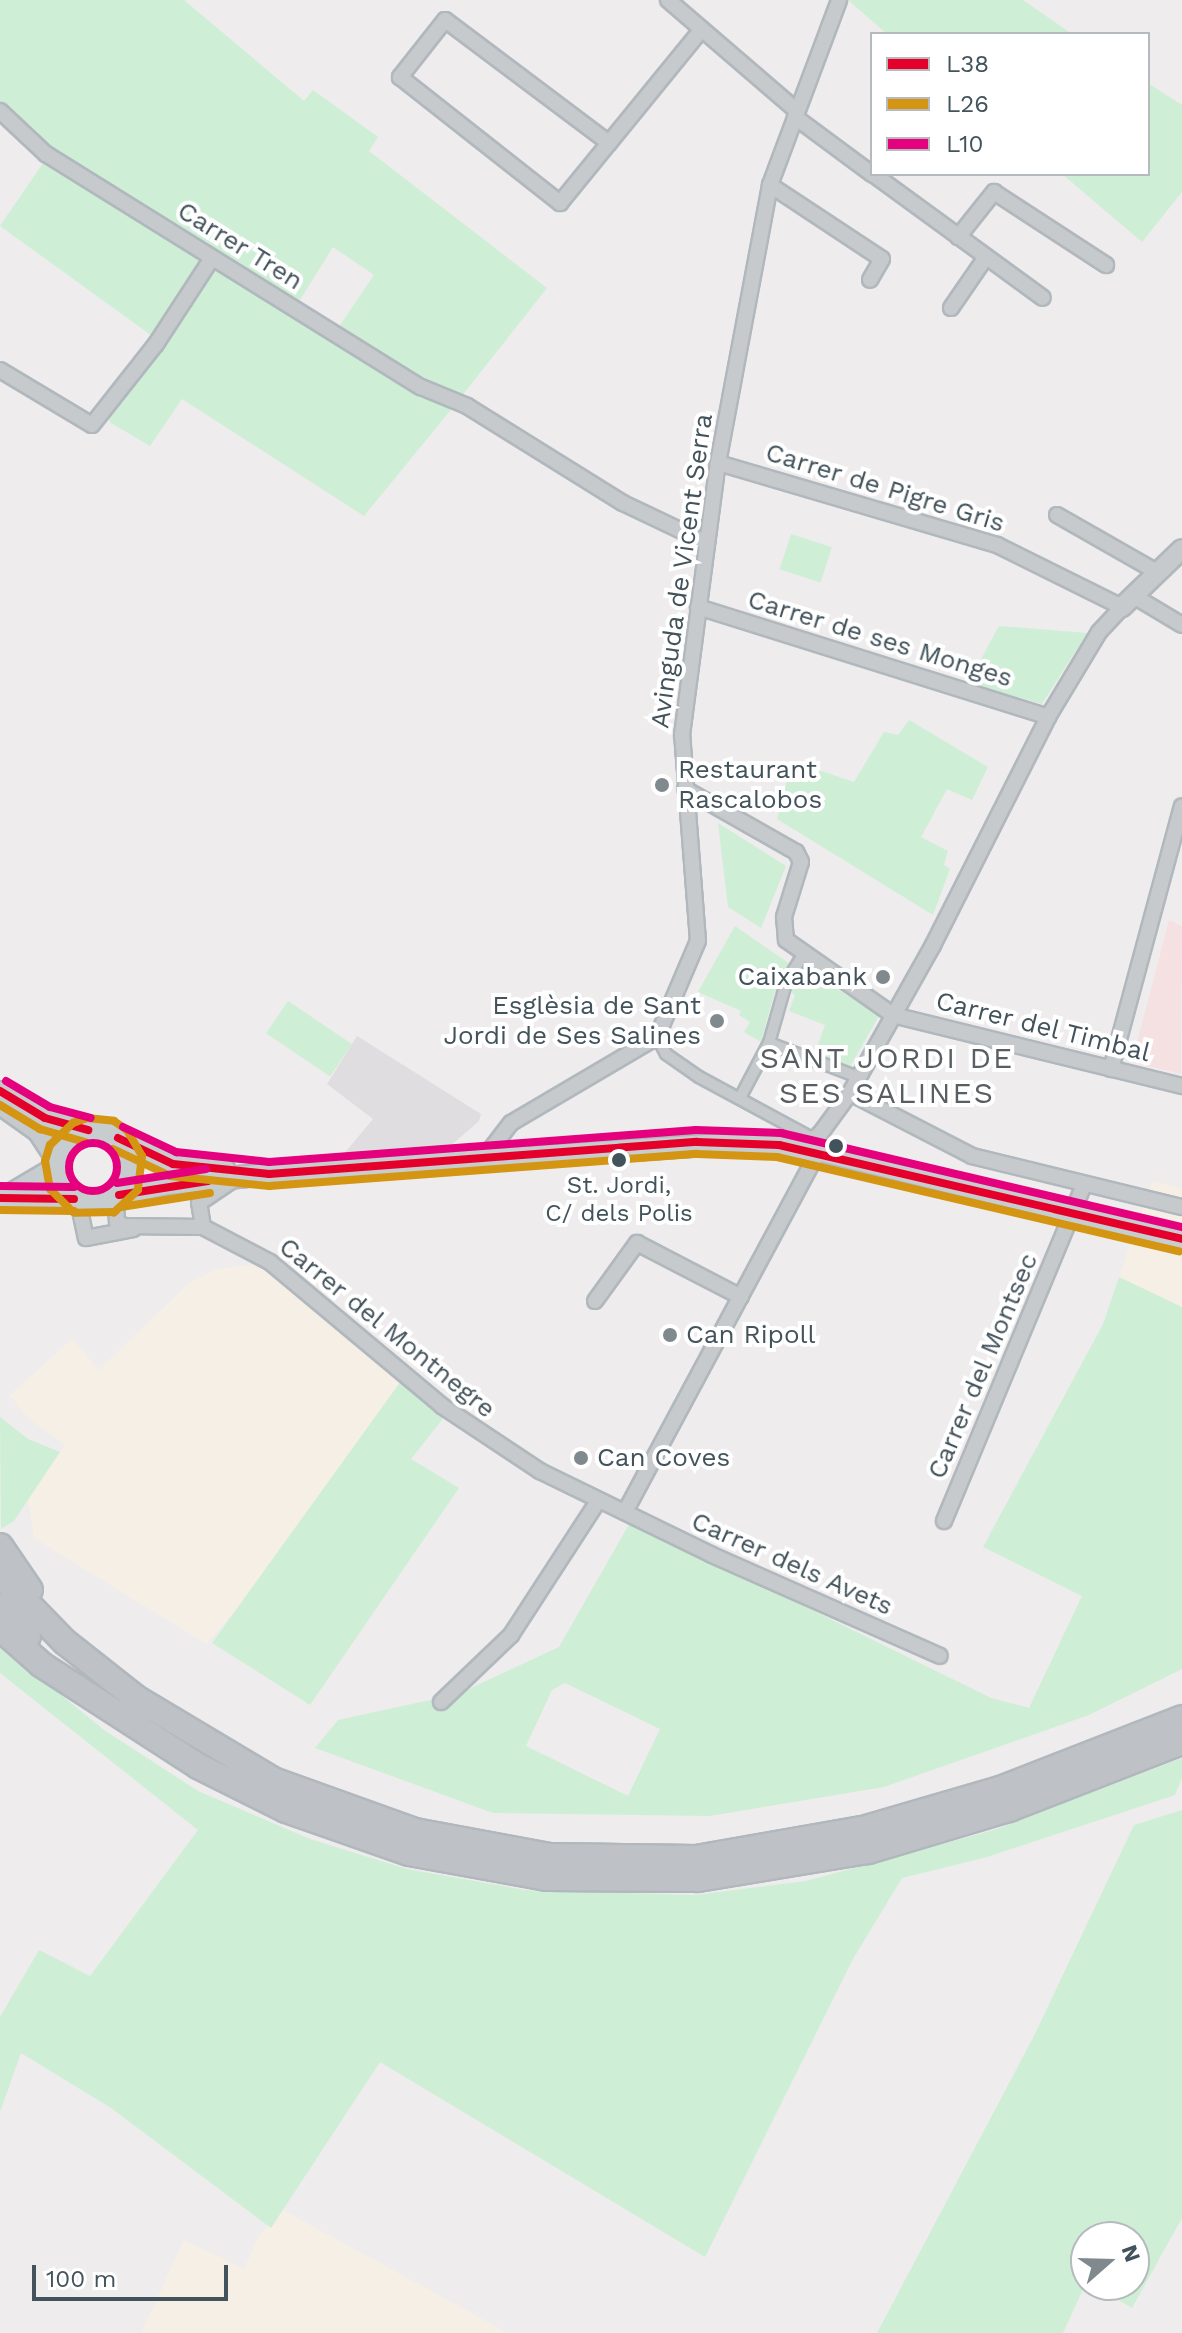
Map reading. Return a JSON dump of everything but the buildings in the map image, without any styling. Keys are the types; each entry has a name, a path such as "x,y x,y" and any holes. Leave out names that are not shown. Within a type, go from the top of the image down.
{"highway":[{"path":"0,1546 65,1642"},
{"path":"0,1575 65,1642 136,1698 211,1747 338,1806 478,1844 607,1860 738,1853 863,1829 1000,1789 1182,1718"},
{"path":"0,1606 111,1709"},
{"path":"0,1628 42,1665 198,1766 327,1826 471,1866 605,1881 739,1875 868,1851 1039,1798 1182,1742"}],"main road":[{"path":"2,1198 57,1164 68,1140 88,1130 118,1138 173,1164 269,1174"},
{"path":"118,1138 131,1160 127,1185 118,1196"},
{"path":"2,1198 76,1200 99,1204 167,1184 269,1174 697,1142 818,1142 1073,1213 1182,1239"},
{"path":"57,1164 61,1185 76,1200"}],"street":[{"path":"668,0 796,114 870,172"},
{"name":"Avinguda de Vicent Serra","path":"657,1037 698,941 682,735 718,463 770,185 839,0"},
{"path":"609,143 445,20 400,77 560,203 609,143 702,29"},
{"name":"Carrer Tren","path":"0,111 46,154 421,387 467,406 623,503 707,543"},
{"path":"875,176 1043,298"},
{"path":"770,185 882,259 870,280"},
{"path":"958,237 994,192 1106,265"},
{"path":"951,308 986,257"},
{"path":"0,370 92,425 156,344 212,258"},
{"name":"Carrer de Pigre Gris","path":"718,463 997,545 1182,625"},
{"path":"1057,515 1157,572"},
{"path":"625,1512 741,1297 837,1104 850,1093 893,1015 1048,717 1099,632 1182,549"},
{"name":"Carrer de ses Monges","path":"698,607 1048,717"},
{"path":"685,789 796,852 799,873 782,929 786,940 893,1015"},
{"path":"1111,1069 1181,814"},
{"path":"741,1096 769,1043 786,983 804,953"},
{"name":"Carrer del Timbal","path":"893,1015 1182,1086"},
{"path":"484,1158 511,1123 657,1037 666,1054 699,1077 741,1096 818,1142"},
{"path":"769,1043 858,1077"},
{"path":"0,1091 45,1118 88,1130"},
{"path":"850,1093 972,1156 1182,1207"},
{"path":"0,1105 42,1136 57,1164"},
{"path":"203,1227 198,1217 203,1196 239,1178"},
{"name":"Carrer del Montsec","path":"944,1521 1084,1184"},
{"name":"Carrer del Montnegre","path":"118,1196 117,1222 203,1227 246,1248 291,1278 393,1368 493,1443 598,1501 625,1512"},
{"name":"Carrer del Montnegre","path":"76,1200 86,1238 145,1226"},
{"path":"595,1301 637,1243 741,1297"},
{"path":"441,1702 511,1635 598,1501"},
{"name":"Carrer dels Avets","path":"625,1512 940,1656"}],"shaded area":[{"path":"1169,920 1182,926 1181,1074 1132,1062"},
{"path":"357,1036 481,1114 479,1121 449,1147 343,1155 373,1119 327,1084"},
{"path":"1152,1181 1182,1189 1182,1307 1119,1277"},
{"path":"263,1263 401,1381 247,1597 206,1644 34,1538 28,1498 65,1445 27,1417 10,1395 72,1339 99,1370 189,1283 217,1269"},
{"path":"281,2209 508,2333 141,2333 184,2240 244,2269 257,2239"}],"green space":[{"path":"0,0 184,0 304,101 313,90 378,137 369,151 547,288 461,397 416,376 338,328 374,275 333,247 298,303 34,137 0,102"},
{"path":"848,0 1023,0 1069,32 885,32"},
{"path":"1150,84 1182,105 1182,192 1142,242 1064,176 1150,176"},
{"path":"45,160 205,259 155,338 0,226"},
{"path":"213,267 454,406 364,516 182,399 150,446 111,423 107,417"},
{"path":"791,534 832,547 820,582 780,569"},
{"path":"999,626 1087,633 1042,704 968,683"},
{"path":"909,720 988,767 972,800 947,789 921,837 948,851 944,865 950,869 933,915 777,819 792,761 854,782 884,732 898,735"},
{"path":"718,823 786,866 761,928 728,907"},
{"path":"735,926 790,964 774,994 761,1042 744,1032 750,1022 739,1015 741,1011 698,992"},
{"path":"802,966 879,1016 848,1070 798,1053 801,1047 815,1053 825,1025 789,1011 795,995 789,991"},
{"path":"288,1001 352,1044 330,1076 266,1033"},
{"path":"1119,1277 1182,1307 1182,1669 1089,1715 884,1787 710,1816 493,1813 315,1748 338,1720 458,1694 559,1647 631,1521 991,1698 1029,1708 1082,1596 983,1547 1103,1324","holes":["565,1683 660,1729 628,1796 526,1746 552,1690"]},
{"path":"401,1381 445,1416 411,1459 459,1488 310,1705 212,1643"},
{"path":"0,1417 28,1439 60,1452 14,1521 1,1529"},
{"path":"0,1645 104,1730 198,1791 310,1839 407,1869 525,1890 695,1895 806,1881 994,1830 1182,1758 1182,1778 1175,1795 987,1857 902,1878 853,1959 705,2257 380,2062 271,2228 111,2108 21,2053 0,2112 0,2017 39,1950 90,1976 198,1830 0,1673"},
{"path":"1182,1810 1182,2218 1150,2276 1150,2221 1070,2221 1070,2301 1078,2301 1063,2333 877,2333 1034,2036 1134,1825"},
{"path":"1120,2301 1136,2301 1132,2308"}],"transit line":[{"name":"L10","path":"6,1081 50,1107 91,1118"},
{"name":"L38","path":"0,1091 45,1118 88,1130"},
{"name":"L26","path":"0,1105 40,1129 85,1142"},
{"name":"L26","path":"73,1212 50,1189 45,1161 50,1145 73,1123 87,1118 114,1121 127,1130 142,1156 138,1190 114,1212 75,1213"},
{"name":"L10","path":"123,1127 176,1152 269,1162 696,1130 781,1133 1182,1227"},
{"name":"L38","path":"118,1138 173,1164 269,1174 697,1142 779,1145 1182,1239"},
{"name":"L10","path":"93,1143 110,1150 117,1167 110,1184 93,1191 76,1184 69,1167 76,1150 93,1143"},
{"name":"L26","path":"113,1149 170,1176 269,1186 697,1154 777,1157 1179,1251"},
{"name":"L10","path":"117,1183 206,1169"},
{"name":"L38","path":"119,1195 208,1181"},
{"name":"L10","path":"0,1186 74,1187"},
{"name":"L26","path":"121,1207 210,1193"},
{"name":"L38","path":"0,1198 74,1199"},
{"name":"L26","path":"0,1210 74,1211"}],"place":[{"name":"Restaurant Rascalobos","path":"662,785"},
{"name":"Caixabank","path":"883,977"},
{"name":"Esglèsia de Sant Jordi de Ses Salines","path":"717,1021"},
{"name":"St. Jordi, C/ dels Polis","path":"619,1160"},
{"name":"Can Ripoll","path":"670,1335"},
{"name":"Can Coves","path":"581,1458"}],"district":[{"name":"SANT JORDI DE SES SALINES","path":"887,1075"}]}
